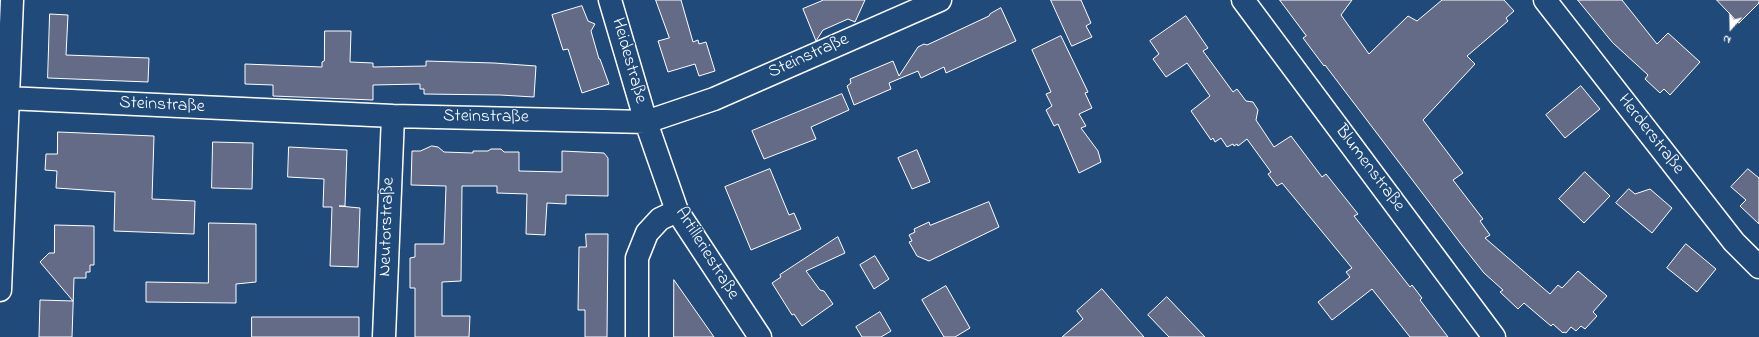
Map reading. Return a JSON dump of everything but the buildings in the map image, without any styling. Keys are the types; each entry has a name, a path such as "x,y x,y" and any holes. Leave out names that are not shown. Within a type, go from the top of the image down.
{"street":[{"path":"0,290 3,140 7,98 12,0"},
{"name":"Heidestraße","path":"610,0 646,122"},
{"name":"Steinstraße","path":"7,98 393,116 646,122 714,99 940,0"},
{"name":"Blumenstraße","path":"1244,0 1494,337"},
{"name":"Herderstraße","path":"1545,0 1734,242 1759,267"},
{"name":"Neutorstraße","path":"384,337 393,116"},
{"name":"Artilleriestraße","path":"646,122 677,211 760,337"},
{"path":"637,337 637,258 647,233 660,219 677,211"}]}
